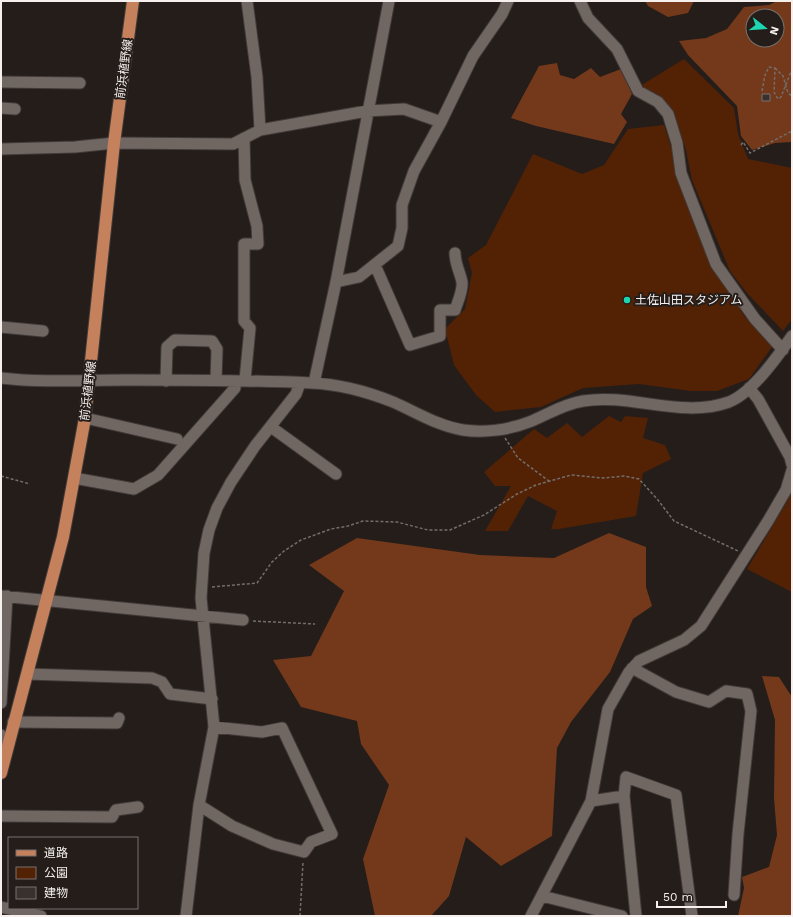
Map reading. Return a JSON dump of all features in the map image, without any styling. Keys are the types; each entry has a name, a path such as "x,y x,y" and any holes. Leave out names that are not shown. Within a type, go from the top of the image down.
{"main road":[{"name":"前浜植野線","path":"1,773 13,722 63,538 85,418 114,143 133,1"}],"street":[{"path":"247,1 257,77 260,130"},
{"path":"314,383 336,282 367,111 389,1"},
{"path":"336,282 359,277 398,246 402,228 402,205 414,171 441,122 473,56 502,14 508,1"},
{"path":"580,1 588,18 617,50 638,91 658,102 668,114 676,143 681,173 716,264 755,319 783,350"},
{"path":"1,82 80,82"},
{"path":"1,108 15,108"},
{"path":"1,149 74,147 114,143 233,144 260,130 367,111 404,109 441,122"},
{"path":"74,478 134,489 158,475 240,381 250,328 244,321 244,244 258,244 257,226 245,180 244,138"},
{"path":"375,265 410,345 440,336 440,310 455,310 462,290 462,281 455,262 455,253"},
{"path":"1,327 43,331"},
{"path":"1,378 36,381 216,380 314,383 367,393 446,426 484,431 527,423 563,406 581,401 623,399 648,404 690,408 711,406 730,401 749,388 783,350 792,336"},
{"path":"166,381 167,347 175,340 212,342 217,349 216,380"},
{"path":"186,916 199,805 214,727 202,588 204,553 216,508 255,446 296,394 300,383"},
{"path":"749,388 790,457 792,465"},
{"path":"85,418 177,439"},
{"path":"271,427 336,474"},
{"path":"531,916 591,800 608,709 632,668 639,661 684,640 701,626 747,555 786,490 792,470"},
{"path":"1,703 4,596 243,620"},
{"path":"632,668 676,692 709,702 726,691 747,694 751,711 738,834 734,895"},
{"path":"27,674 152,678 162,682 170,694 212,699"},
{"path":"13,722 117,723 119,718"},
{"path":"199,805 232,826 273,844 304,852 311,842 332,834 282,728 262,732 214,727"},
{"path":"1,735 2,741 7,749"},
{"path":"636,916 624,796 626,777 676,795 692,916"},
{"path":"591,800 624,796"},
{"path":"1,816 112,817 116,810 138,807"},
{"path":"542,896 622,916"},
{"path":"10,909 41,916"}],"path":[{"path":"762,90 764,75 769,66 775,68 783,76 788,93 792,96"},
{"path":"775,68 774,92 778,100 781,98 785,84 792,69"},
{"path":"741,145 743,142 750,153 792,131"},
{"path":"499,428 518,458 549,481"},
{"path":"202,588 256,583 272,562 284,551 301,540 331,529 364,521 397,522 428,530 450,530 484,515 517,494 549,481 571,475 603,478 624,476 639,479 674,521 747,555"},
{"path":"1,476 30,484"},
{"path":"243,620 315,624"},
{"path":"300,916 304,852"}],"green space":[{"path":"684,59 734,108 738,134 748,159 792,168 792,319 783,331 747,293 730,271 692,180 686,150 676,120 660,97 640,86"},
{"path":"664,125 706,254 745,317 777,340 749,379 717,391 691,391 639,384 583,388 541,407 495,412 476,395 454,365 445,329 465,309 472,273 468,258 486,245 533,154 582,174 604,165 628,129"},
{"path":"609,416 621,422 625,416 648,418 643,438 665,445 671,459 643,473 636,516 559,529 551,529 557,511 528,496 508,531 485,531 511,486 495,486 484,472 534,429 547,438 567,423 582,437"},
{"path":"792,488 792,592 747,569 788,500"}],"shaded area":[{"path":"645,1 694,1 688,13 668,17 648,6"},
{"path":"777,1 792,1 792,142 775,143 752,150 741,136 737,106 688,55 679,41 706,38 727,29 744,7 769,5"},
{"path":"557,63 560,75 574,79 591,68 600,77 621,69 632,94 621,114 627,122 614,144 536,126 511,118 539,66"},
{"path":"609,533 646,547 646,587 652,606 633,619 610,672 571,722 557,748 552,836 501,866 466,837 449,896 431,916 375,916 363,859 389,785 361,744 357,721 301,707 273,660 311,656 344,591 309,565 357,538 480,555 554,558"},
{"path":"762,676 779,677 792,697 792,916 738,916 744,888 742,877 769,867 777,835 774,798 775,720"}],"building":[{"path":"762,94 770,94 770,101 762,101"}],"place":[{"name":"土佐山田スタジアム","path":"627,300"}]}
